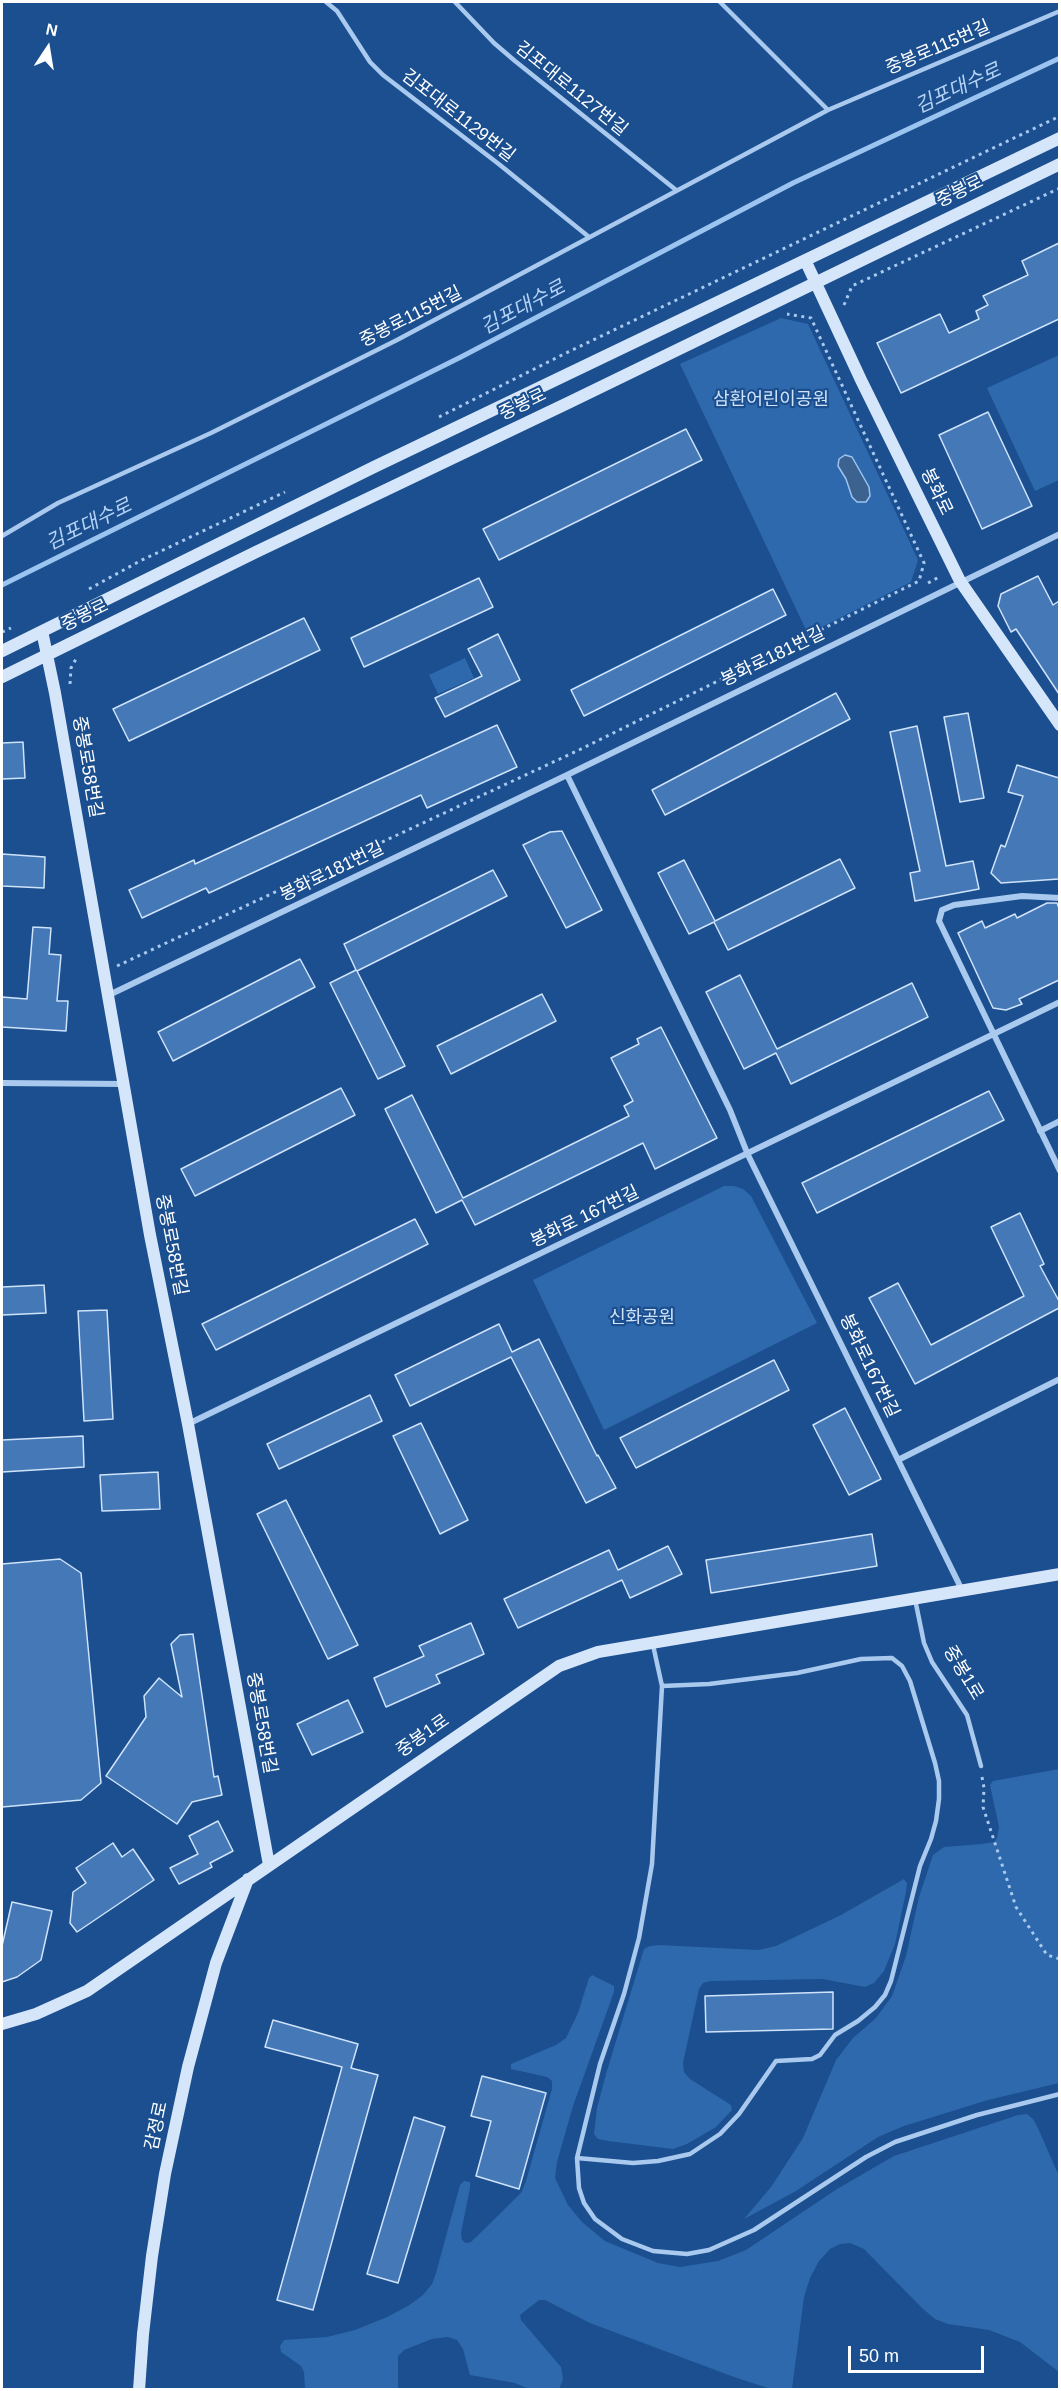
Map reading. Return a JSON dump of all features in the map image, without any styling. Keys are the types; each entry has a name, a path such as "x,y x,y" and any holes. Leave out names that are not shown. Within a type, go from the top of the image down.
{"street":[{"name":"중봉로","path":"2,651 374,467 806,262 1059,138"},
{"name":"중봉로","path":"2,677 1059,164"},
{"name":"봉화로","path":"806,262 960,581 1059,725"},
{"name":"봉화로181번길","path":"109,995 567,775 1059,534"},
{"name":"중봉로58번길","path":"42,631 105,972 150,1235 188,1424 269,1865"},
{"path":"567,775 730,1110 748,1155"},
{"path":"1059,898 1022,896 980,901 954,905 942,910 939,915 944,934 1059,1171"},
{"name":"봉화로 167번길","path":"188,1424 748,1155 1059,1002"},
{"path":"2,1083 125,1084"},
{"path":"1040,1131 1059,1121"},
{"name":"봉화로167번길","path":"748,1155 963,1591"},
{"path":"898,1460 1059,1378"},
{"name":"중봉1로","path":"2,2024 44,2011 87,1990 146,1952 249,1878 559,1666 598,1652 1059,1574"},
{"name":"감정로","path":"140,2390 143,2334 152,2256 165,2175 188,2067 216,1964 249,1878"}],"lane":[{"name":"김포대로1129번길","path":"326,2 337,11 370,62 383,75 589,237"},
{"name":"김포대로1127번길","path":"455,2 508,55 676,190"},
{"path":"720,2 828,110"},
{"name":"중봉로115번길","path":"2,536 58,503 306,387 488,293 828,110 1059,12"},
{"name":"중봉1로","path":"915,1599 924,1643 932,1662 967,1715 981,1766"},
{"path":"653,1644 662,1686 652,1864 646,1904 624,1994 600,2064 577,2158 579,2188 584,2203 595,2219 622,2239 645,2248 666,2253 687,2254 709,2250 754,2230 866,2157 895,2142 977,2115 1059,2094"},
{"path":"577,2158 633,2163 658,2162 690,2154 720,2134 739,2114 776,2061 812,2059 820,2055 835,2035 858,2022 875,2007 885,1995 891,1982 920,1866 936,1821 939,1781 935,1763 910,1681 902,1665 892,1658 861,1659 797,1673 709,1684 662,1686"}],"path":[{"path":"429,422 562,355 1059,116"},
{"path":"843,307 852,286 1059,188"},
{"path":"105,972 579,750 920,581 924,563 811,318 779,312"},
{"path":"86,591 140,561 294,488"},
{"path":"2,632 18,624"},
{"path":"70,687 71,668 76,658 84,654"},
{"path":"981,1766 984,1788 983,1807 1016,1907 1047,1955 1059,1959"}],"green space":[{"name":"삼환어린이공원","path":"781,318 808,324 918,560 911,582 808,634 680,364"},
{"path":"1059,355 1059,480 1035,491 987,388"},
{"path":"465,658 474,678 438,694 429,675"},
{"name":"신화공원","path":"724,1186 743,1189 751,1196 817,1323 604,1430 533,1280"},
{"path":"1059,1769 1059,2083 988,2100 904,2126 878,2137 796,2191 744,2219 771,2187 803,2138 836,2060 853,2038 876,2018 892,1996 906,1956 919,1897 933,1855 944,1847 994,1842 999,1827 990,1785 993,1781"},
{"path":"904,1879 907,1883 906,1892 895,1944 884,1971 874,1983 865,1987 823,1979 703,1983 699,1989 683,2063 684,2072 690,2079 731,2105 732,2110 716,2127 687,2144 673,2149 598,2139 594,2134 597,2108 644,1949 659,1945 759,1950 776,1946 841,1915"},
{"path":"592,1975 614,1986 614,1992 573,2106 557,2162 555,2178 568,2205 582,2222 605,2241 658,2263 680,2267 718,2261 746,2250 837,2189 894,2156 1027,2114 1037,2126 1059,2176 1059,2372 1020,2342 989,2330 948,2324 935,2319 864,2249 850,2243 840,2244 830,2249 819,2261 810,2278 804,2297 792,2389 771,2389 734,2377 590,2323 545,2300 539,2300 520,2315 521,2320 561,2367 563,2379 559,2389 529,2389 515,2383 470,2375 463,2349 457,2340 448,2337 432,2339 404,2350 398,2356 398,2389 305,2389 304,2372 301,2366 281,2352 280,2346 284,2340 327,2337 355,2330 387,2317 423,2295 432,2284 436,2273 460,2185 464,2181 470,2182 461,2233 462,2240 466,2243 471,2242 521,2193 552,2089 552,2081 547,2077 511,2069 511,2064 556,2045 566,2038"}],"shaded area":[{"path":"845,455 852,457 869,487 870,496 866,502 857,502 852,497 846,479 838,466 839,459"}],"building":[{"path":"1059,243 1059,319 901,393 877,343 940,314 949,333 979,319 976,311 988,305 983,296 1028,275 1022,261"},
{"path":"988,412 1032,506 982,529 939,435"},
{"path":"686,429 702,460 499,560 483,529"},
{"path":"1038,576 1053,605 1059,601 1059,694 1016,629 1011,632 998,606 1001,594"},
{"path":"479,578 493,607 364,667 351,638"},
{"path":"773,589 786,615 584,716 571,690"},
{"path":"304,618 320,650 129,741 113,709"},
{"path":"498,634 520,680 445,717 435,698 482,676 468,649"},
{"path":"836,693 850,719 665,815 652,790"},
{"path":"968,713 984,798 960,802 944,717"},
{"path":"497,725 517,767 427,808 421,795 209,893 206,888 142,918 129,890 194,860 195,864"},
{"path":"917,726 946,866 973,861 979,889 915,901 910,873 920,871 890,732"},
{"path":"23,742 25,778 2,779 2,743"},
{"path":"1017,765 1059,778 1059,879 1001,883 991,873 1001,845 1005,847 1023,796 1008,792"},
{"path":"562,831 602,910 566,928 523,845 550,832"},
{"path":"2,854 45,857 44,888 2,886"},
{"path":"840,859 855,888 728,950 714,922 689,934 658,873 684,860 715,921"},
{"path":"493,870 507,896 357,971 405,1066 378,1079 330,983 356,970 344,944"},
{"path":"1047,903 1057,903 1059,908 1059,980 1019,999 1022,1004 1006,1010 993,1008 958,933 982,921 985,928 1015,914 1017,918"},
{"path":"33,927 51,928 49,954 61,955 57,1001 68,1001 66,1031 2,1027 2,997 27,999"},
{"path":"300,959 315,987 173,1061 158,1032"},
{"path":"740,975 777,1049 912,983 928,1017 791,1084 776,1053 744,1069 706,992"},
{"path":"542,994 556,1021 451,1074 437,1046"},
{"path":"661,1027 717,1138 655,1169 643,1143 475,1225 462,1200 436,1213 385,1109 412,1095 463,1198 629,1116 624,1106 633,1101 611,1058 639,1044 637,1039"},
{"path":"341,1088 355,1115 195,1196 181,1169"},
{"path":"989,1091 1004,1120 817,1213 802,1183"},
{"path":"1020,1213 1044,1264 1040,1266 1059,1301 1059,1308 915,1384 869,1298 898,1283 931,1345 1024,1296 991,1227"},
{"path":"415,1219 428,1244 216,1350 202,1324"},
{"path":"44,1285 46,1313 2,1315 2,1287"},
{"path":"107,1310 113,1419 84,1421 78,1311"},
{"path":"499,1324 512,1352 539,1339 597,1456 616,1488 586,1503 511,1357 410,1406 395,1375"},
{"path":"774,1360 789,1390 636,1468 620,1438"},
{"path":"370,1395 382,1421 279,1469 267,1444"},
{"path":"845,1408 881,1479 849,1495 813,1425"},
{"path":"421,1423 468,1520 440,1534 393,1436"},
{"path":"83,1436 84,1467 2,1472 2,1440"},
{"path":"158,1472 160,1509 102,1511 100,1475"},
{"path":"286,1500 358,1645 328,1659 257,1514"},
{"path":"872,1534 877,1566 711,1593 706,1560"},
{"path":"668,1546 682,1574 630,1598 622,1580 518,1628 504,1599 609,1550 618,1570"},
{"path":"60,1559 81,1573 101,1783 81,1800 2,1807 2,1564"},
{"path":"471,1623 484,1654 436,1675 440,1683 386,1707 374,1678 424,1656 419,1646"},
{"path":"193,1634 214,1777 218,1776 222,1795 192,1802 177,1824 106,1776 146,1717 144,1696 159,1678 182,1697 171,1644 180,1635"},
{"path":"348,1700 363,1732 312,1755 297,1724"},
{"path":"218,1821 233,1851 210,1863 212,1867 179,1884 170,1868 198,1854 189,1836"},
{"path":"113,1843 122,1857 133,1849 154,1880 77,1932 70,1923 73,1892 86,1883 76,1868"},
{"path":"12,1902 52,1911 41,1960 17,1977 2,1982 2,1946"},
{"path":"833,1992 833,2029 706,2032 705,1996"},
{"path":"273,2020 358,2044 351,2068 378,2075 313,2310 277,2300 342,2067 265,2047"},
{"path":"482,2076 546,2093 519,2189 476,2176 491,2121 471,2116"},
{"path":"414,2117 445,2127 398,2283 367,2274"}],"waterway":[{"name":"김포대수로","path":"2,585 461,357 793,183 1060,58"}]}
